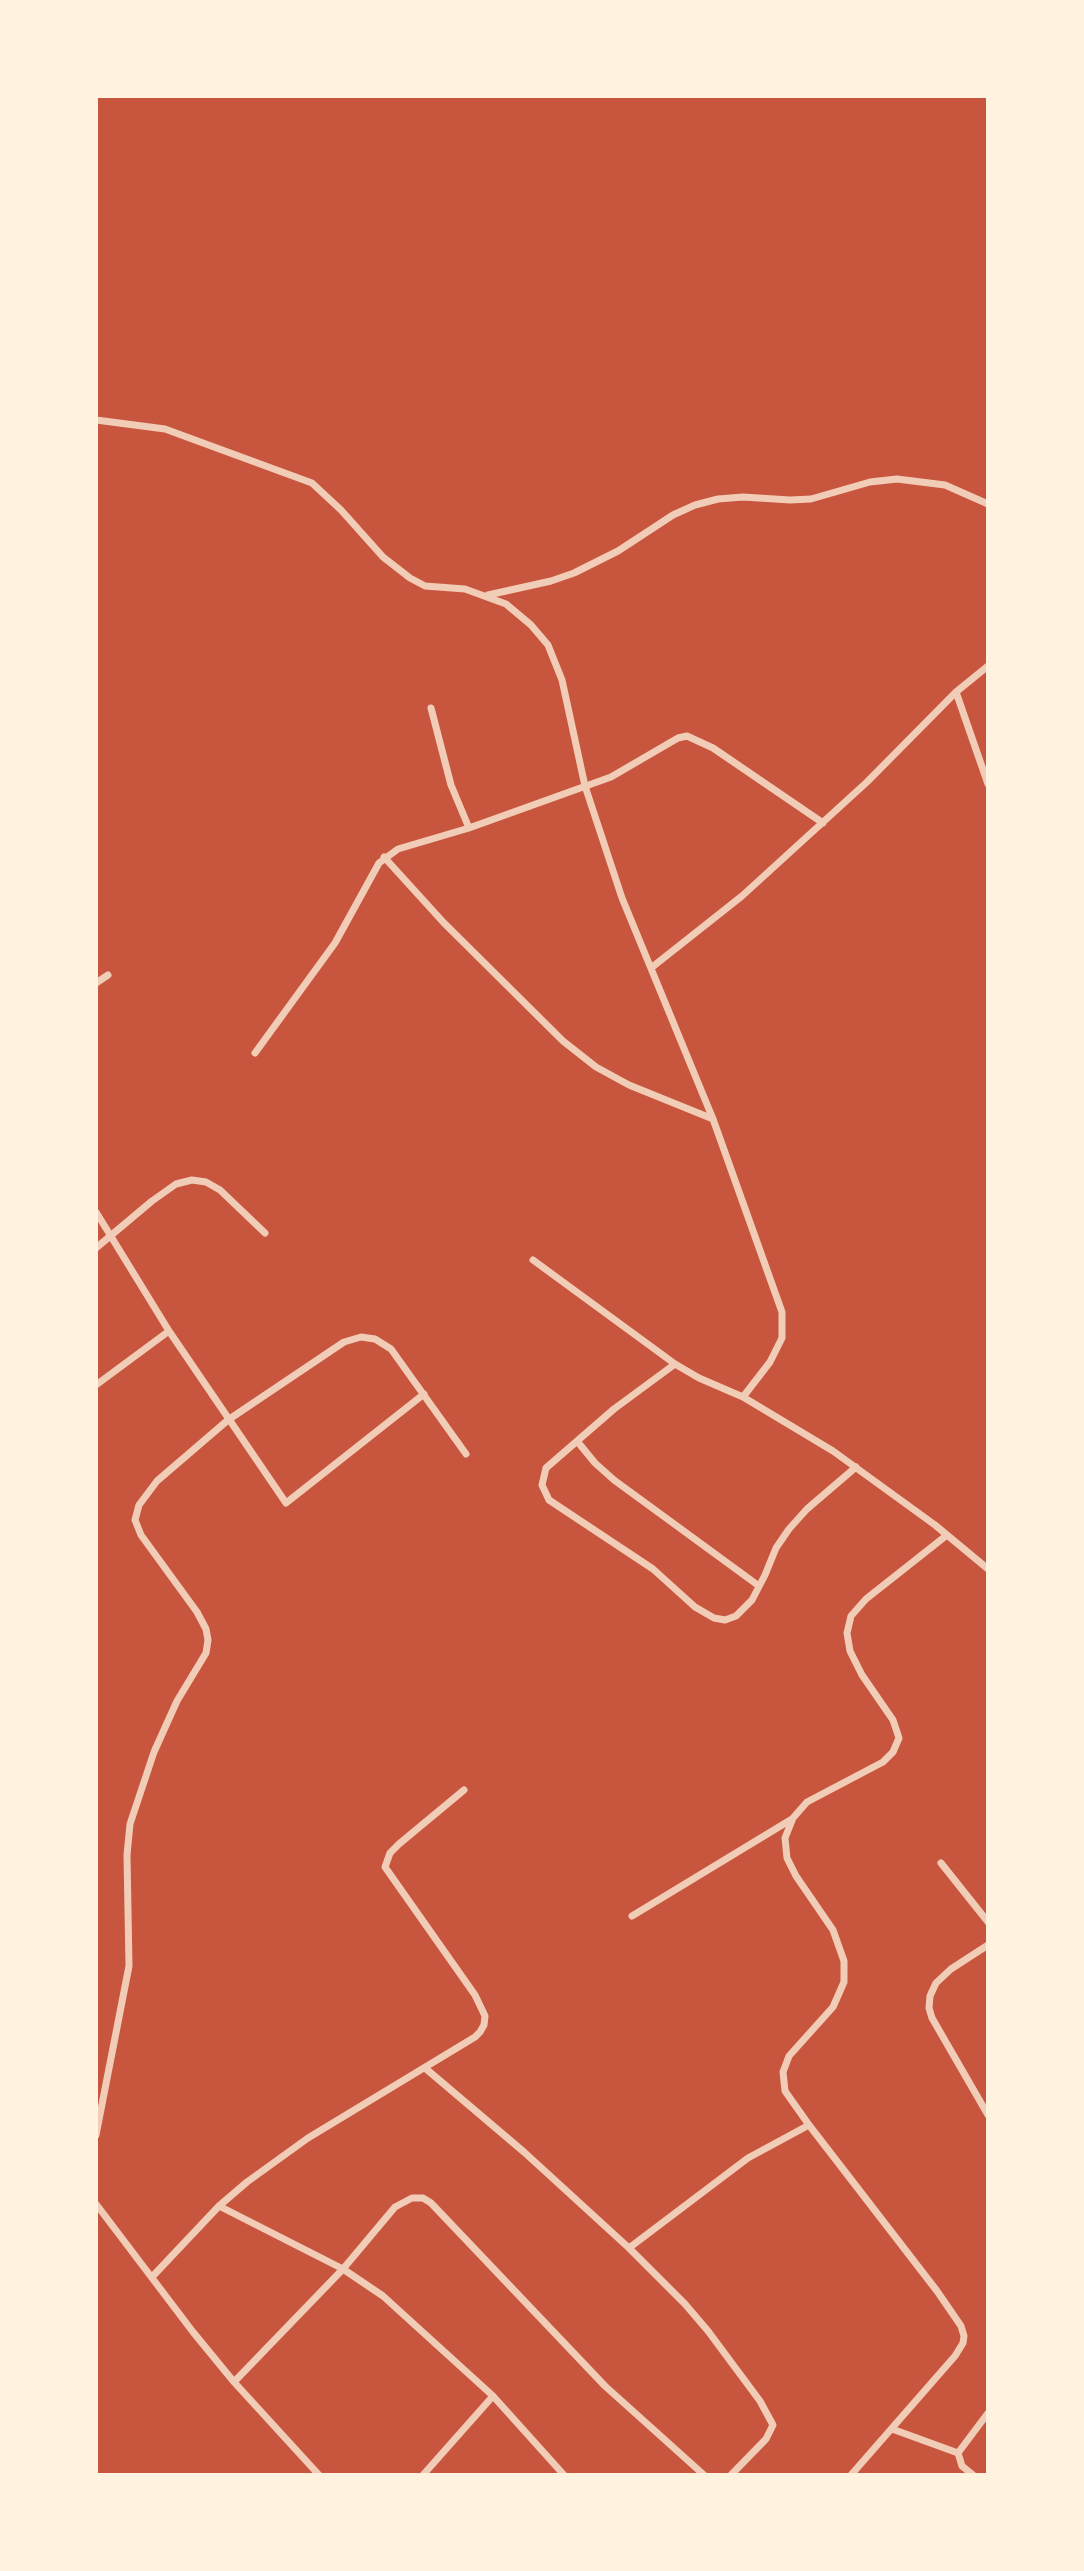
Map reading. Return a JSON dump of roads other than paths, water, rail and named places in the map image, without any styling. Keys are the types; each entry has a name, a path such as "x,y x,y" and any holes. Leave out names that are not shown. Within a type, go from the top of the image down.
{"street":[{"path":"96,420 165,429 312,483 383,557 410,578 425,586 465,589 506,604 531,625 548,645 562,680 585,786 622,898 713,1119 782,1312 782,1338 770,1362 743,1397"},
{"path":"487,595 551,581 574,573 618,551 673,515 718,499 811,499 870,482 897,479 945,485 988,504"},
{"path":"651,968 733,904 823,823 956,692 988,666"},
{"path":"956,692 988,784"},
{"path":"431,708 451,785 469,828"},
{"path":"255,1053 335,943 370,876 384,857 398,849 469,828 611,777 678,738 687,736 713,748 823,823"},
{"path":"384,857 444,923 563,1041 597,1067 629,1085 713,1119"},
{"path":"96,983 108,975"},
{"path":"96,1248 176,1184 192,1180 206,1182 220,1190 265,1233"},
{"path":"96,1212 169,1331 286,1503 424,1394"},
{"path":"533,1260 675,1364 743,1397 833,1451 947,1535 988,1569"},
{"path":"96,1385 169,1331"},
{"path":"96,2135 130,1966 127,1855 130,1824 155,1752 177,1701 206,1653 208,1640 206,1629 197,1612 141,1535 135,1520 145,1494 228,1420 344,1342 361,1337 375,1339 391,1349 466,1454"},
{"path":"675,1364 546,1468 542,1485 549,1500 653,1569 695,1607 713,1618 725,1620 736,1616 751,1600 776,1548 789,1528 856,1467"},
{"path":"577,1441 614,1480 759,1586"},
{"path":"632,1916 793,1818 807,1802 883,1762 893,1752 899,1738 893,1720 862,1675 850,1651 847,1633 851,1616 866,1599 947,1535"},
{"path":"152,2277 219,2206 247,2182 307,2138 475,2037 484,2025 485,2016 475,1995 386,1867 390,1853 399,1844 464,1790"},
{"path":"793,1818 785,1838 787,1858 796,1876 833,1930 844,1961 844,1982 833,2007 789,2056 783,2072 785,2091 937,2291 961,2326 964,2336 955,2356 852,2475"},
{"path":"941,1864 988,1922"},
{"path":"988,1945 951,1969 936,1983 929,2008 932,2018 983,2102 988,2115"},
{"path":"425,2068 524,2152 629,2248 708,2331 773,2425 771,2433 731,2475"},
{"path":"629,2248 748,2158 809,2125"},
{"path":"234,2382 343,2269 395,2207 412,2198 423,2198 432,2203 605,2386 704,2475"},
{"path":"96,2204 234,2382 319,2475"},
{"path":"219,2206 343,2269 383,2296 493,2396 564,2475"},
{"path":"423,2475 493,2396"},
{"path":"973,2475 962,2466 958,2454 960,2447 988,2413"},
{"path":"892,2429 958,2454"}]}
